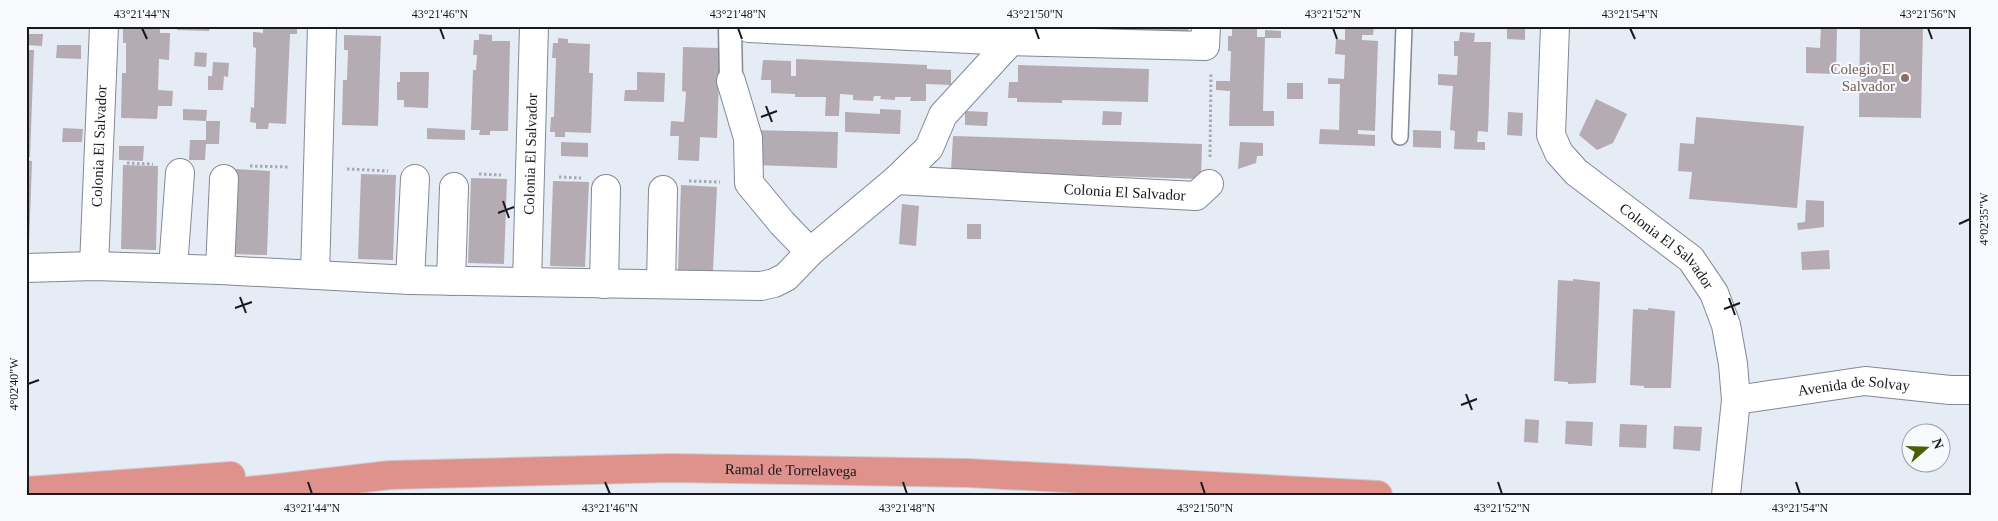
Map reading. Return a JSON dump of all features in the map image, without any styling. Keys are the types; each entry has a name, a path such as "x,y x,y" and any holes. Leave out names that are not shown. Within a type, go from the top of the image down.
{"highway":[{"name":"Ramal de Torrelavega","path":"204,495 390,475 671,468 958,473 1178,483 1378,495"},
{"path":"26,491 275,473 390,475"}],"street":[{"name":"Colonia El Salvador","path":"94,266 104,26"},
{"path":"316,275 322,26"},
{"name":"Colonia El Salvador","path":"527,282 534,26"},
{"path":"730,26 730,81 748,138 749,183 782,223 810,252"},
{"path":"750,26 750,28 1011,36 1206,36"},
{"name":"Colonia El Salvador","path":"1554,26 1551,135 1559,153 1576,172 1691,259 1714,293 1726,326 1733,364 1736,400 1726,495"},
{"path":"26,268 94,266 173,268 451,281 604,284 767,284 786,277 810,252 896,180 929,148 943,115 1011,36"},
{"path":"173,268 180,173"},
{"path":"410,280 415,179"},
{"path":"220,270 224,180"},
{"name":"Colonia El Salvador","path":"896,180 1196,196 1209,184"},
{"path":"451,281 454,186"},
{"path":"604,284 606,188"},
{"path":"661,284 663,190"},
{"name":"Avenida de Solvay","path":"1736,400 1865,381 1950,390 1972,390"}],"lane":[{"path":"1400,137 1404,26"}],"path":[{"path":"1206,36 1211,58 1209,184"}],"building":[{"path":"129,26 160,29 160,33 170,33 169,60 159,59 158,90 173,91 172,106 158,106 157,119 121,118 122,73 126,73 126,43 123,43 123,28 129,28"},
{"path":"177,26 210,26 209,31 177,30"},
{"path":"263,26 297,26 297,34 290,34 286,124 269,123 268,129 256,129 256,123 250,122 251,107 254,108 256,48 253,47 253,32 263,33"},
{"path":"1015,26 1189,26 1188,34 1015,28"},
{"path":"1232,26 1257,26 1257,37 1265,37 1263,111 1274,111 1274,126 1229,126 1230,91 1216,90 1216,81 1230,81 1231,51 1228,51 1228,36 1232,36"},
{"path":"1345,26 1374,26 1373,35 1362,35 1362,40 1378,41 1375,131 1358,130 1358,134 1375,135 1375,146 1319,144 1320,129 1339,130 1340,84 1328,84 1328,78 1344,79 1345,55 1335,54 1336,39 1345,40"},
{"path":"1516,26 1525,26 1525,40 1507,39 1507,28 1516,28"},
{"path":"1821,26 1837,26 1836,74 1806,73 1806,47 1820,48"},
{"path":"1860,26 1923,26 1921,118 1859,117"},
{"path":"1265,30 1281,31 1281,38 1265,38"},
{"path":"1460,32 1475,33 1474,42 1491,42 1488,132 1478,131 1477,142 1485,142 1485,150 1454,149 1455,131 1450,130 1453,86 1438,85 1438,74 1457,75 1458,56 1454,56 1454,41 1459,41"},
{"path":"26,34 43,34 42,46 26,45"},
{"path":"479,34 492,35 492,41 510,41 508,131 490,131 490,135 479,135 480,130 471,130 473,70 476,70 477,55 473,55 474,40 479,40"},
{"path":"344,35 381,36 378,126 342,125 343,80 347,80 348,50 344,50"},
{"path":"558,38 568,39 568,43 590,44 589,73 593,73 591,133 565,132 565,137 555,137 555,132 550,132 551,117 554,117 556,58 552,58 553,43 558,43"},
{"path":"57,45 81,45 81,59 56,58"},
{"path":"683,47 720,48 717,138 700,137 699,161 678,160 679,136 670,136 671,121 684,122 686,92 682,91"},
{"path":"26,50 34,50 30,157 26,157"},
{"path":"195,52 207,53 206,67 194,66"},
{"path":"796,59 927,65 927,69 951,70 951,85 926,84 926,101 910,101 911,97 895,97 895,100 880,99 881,96 874,96 873,101 853,100 853,95 840,94 839,116 825,116 826,97 795,97 795,94 771,93 771,80 761,80 763,60 791,61 791,76 796,76"},
{"path":"213,62 229,63 228,77 224,76 223,90 208,90 208,76 212,76"},
{"path":"1018,65 1149,69 1148,102 1062,100 1062,103 1017,102 1017,98 1008,98 1009,82 1018,82"},
{"path":"400,72 429,72 428,108 404,107 404,100 397,100 397,82 400,82"},
{"path":"637,72 665,73 664,102 624,101 625,90 637,90"},
{"path":"1287,83 1303,83 1303,99 1287,99"},
{"path":"1596,99 1627,114 1613,143 1597,150 1579,135"},
{"path":"183,109 207,110 206,121 183,120"},
{"path":"880,109 901,110 900,134 845,132 845,112 880,114"},
{"path":"965,111 988,112 987,126 965,125"},
{"path":"1103,111 1122,112 1121,125 1102,125"},
{"path":"1508,112 1523,113 1522,136 1507,135"},
{"path":"1696,117 1804,126 1797,208 1689,199 1692,172 1678,171 1680,143 1694,144"},
{"path":"206,121 220,121 219,144 206,144 205,160 189,160 190,140 206,140"},
{"path":"63,128 83,129 82,142 62,142"},
{"path":"427,128 465,130 465,140 427,139"},
{"path":"753,130 838,132 837,168 752,165"},
{"path":"1413,130 1441,131 1441,148 1413,147"},
{"path":"953,136 1202,144 1201,179 951,171"},
{"path":"561,142 588,143 588,157 561,156"},
{"path":"1240,142 1263,143 1263,156 1257,156 1256,163 1238,169"},
{"path":"119,146 144,146 143,161 119,160"},
{"path":"26,160 32,161 29,245 26,245"},
{"path":"123,165 158,166 156,250 121,249"},
{"path":"235,169 270,171 267,255 232,254"},
{"path":"361,174 396,175 393,260 358,259"},
{"path":"471,178 507,179 504,264 468,263"},
{"path":"553,181 589,182 585,267 550,266"},
{"path":"681,185 717,187 713,271 678,270"},
{"path":"1806,200 1824,201 1824,227 1798,230 1797,223 1805,222"},
{"path":"902,204 919,206 916,246 899,244"},
{"path":"967,224 981,224 981,239 967,239"},
{"path":"1829,250 1830,269 1802,270 1801,252"},
{"path":"1573,279 1600,282 1596,383 1568,384 1568,382 1554,381 1558,280 1573,281"},
{"path":"1648,308 1675,311 1671,388 1644,388 1644,386 1630,385 1633,309 1648,310"},
{"path":"1525,419 1539,420 1538,443 1524,442"},
{"path":"1566,421 1593,422 1592,446 1565,444"},
{"path":"1620,424 1647,425 1646,448 1619,447"},
{"path":"1674,426 1702,427 1700,451 1673,449"}],"place":[{"name":"Colegio El Salvador","path":"1905,78"}]}
